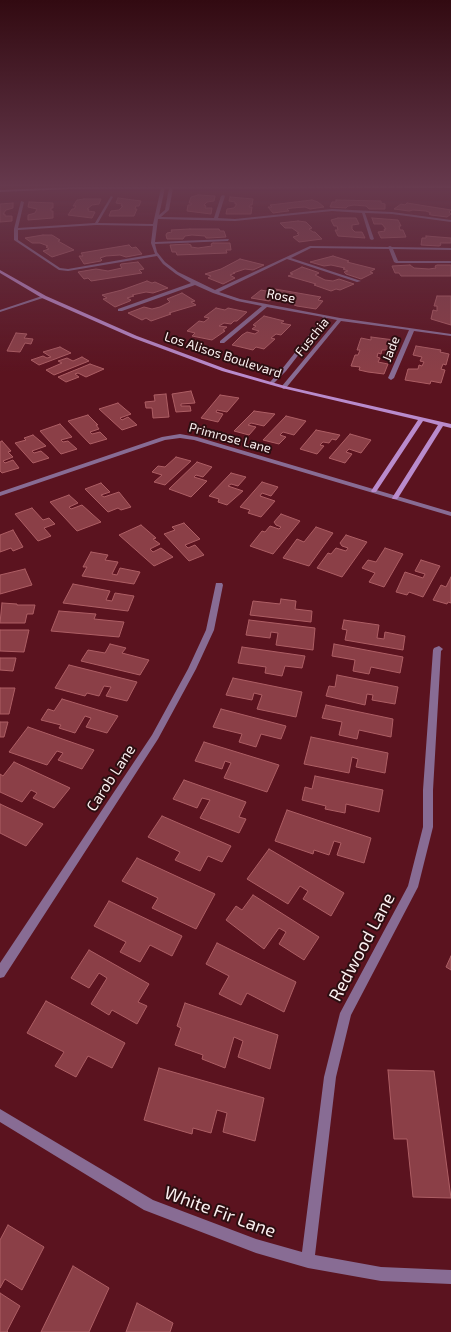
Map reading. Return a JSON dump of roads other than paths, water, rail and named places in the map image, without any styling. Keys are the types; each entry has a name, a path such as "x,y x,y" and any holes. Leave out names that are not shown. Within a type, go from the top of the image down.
{"main road":[{"name":"Los Alisos Boulevard","path":"0,271 44,297 135,337 183,355 284,387 451,426"},
{"path":"374,491 421,420"},
{"path":"395,498 441,424"}],"street":[{"path":"26,247 59,269 64,270 158,255"},
{"name":"Rose","path":"155,247 158,255 177,274 215,292 239,300 340,319 451,335"},
{"path":"215,292 310,247"},
{"path":"323,247 451,249"},
{"path":"390,248 396,262 451,262"},
{"path":"287,258 359,281"},
{"path":"120,310 195,283"},
{"path":"0,311 44,297"},
{"path":"222,342 266,305"},
{"name":"Fuschia","path":"272,383 326,316"},
{"name":"Fuschia","path":"284,387 340,319"},
{"name":"Jade","path":"391,378 412,329"},
{"name":"Primrose Lane","path":"0,494 164,438 180,436 195,438 451,514"},
{"name":"Carob Lane","path":"0,973 155,737 192,669 210,630 219,585"},
{"name":"Redwood Lane","path":"308,1261 330,1077 346,1013 413,887 428,827 428,790 439,649"},
{"name":"White Fir Lane","path":"0,1115 149,1205 256,1246 308,1261 381,1274 451,1277"}]}
